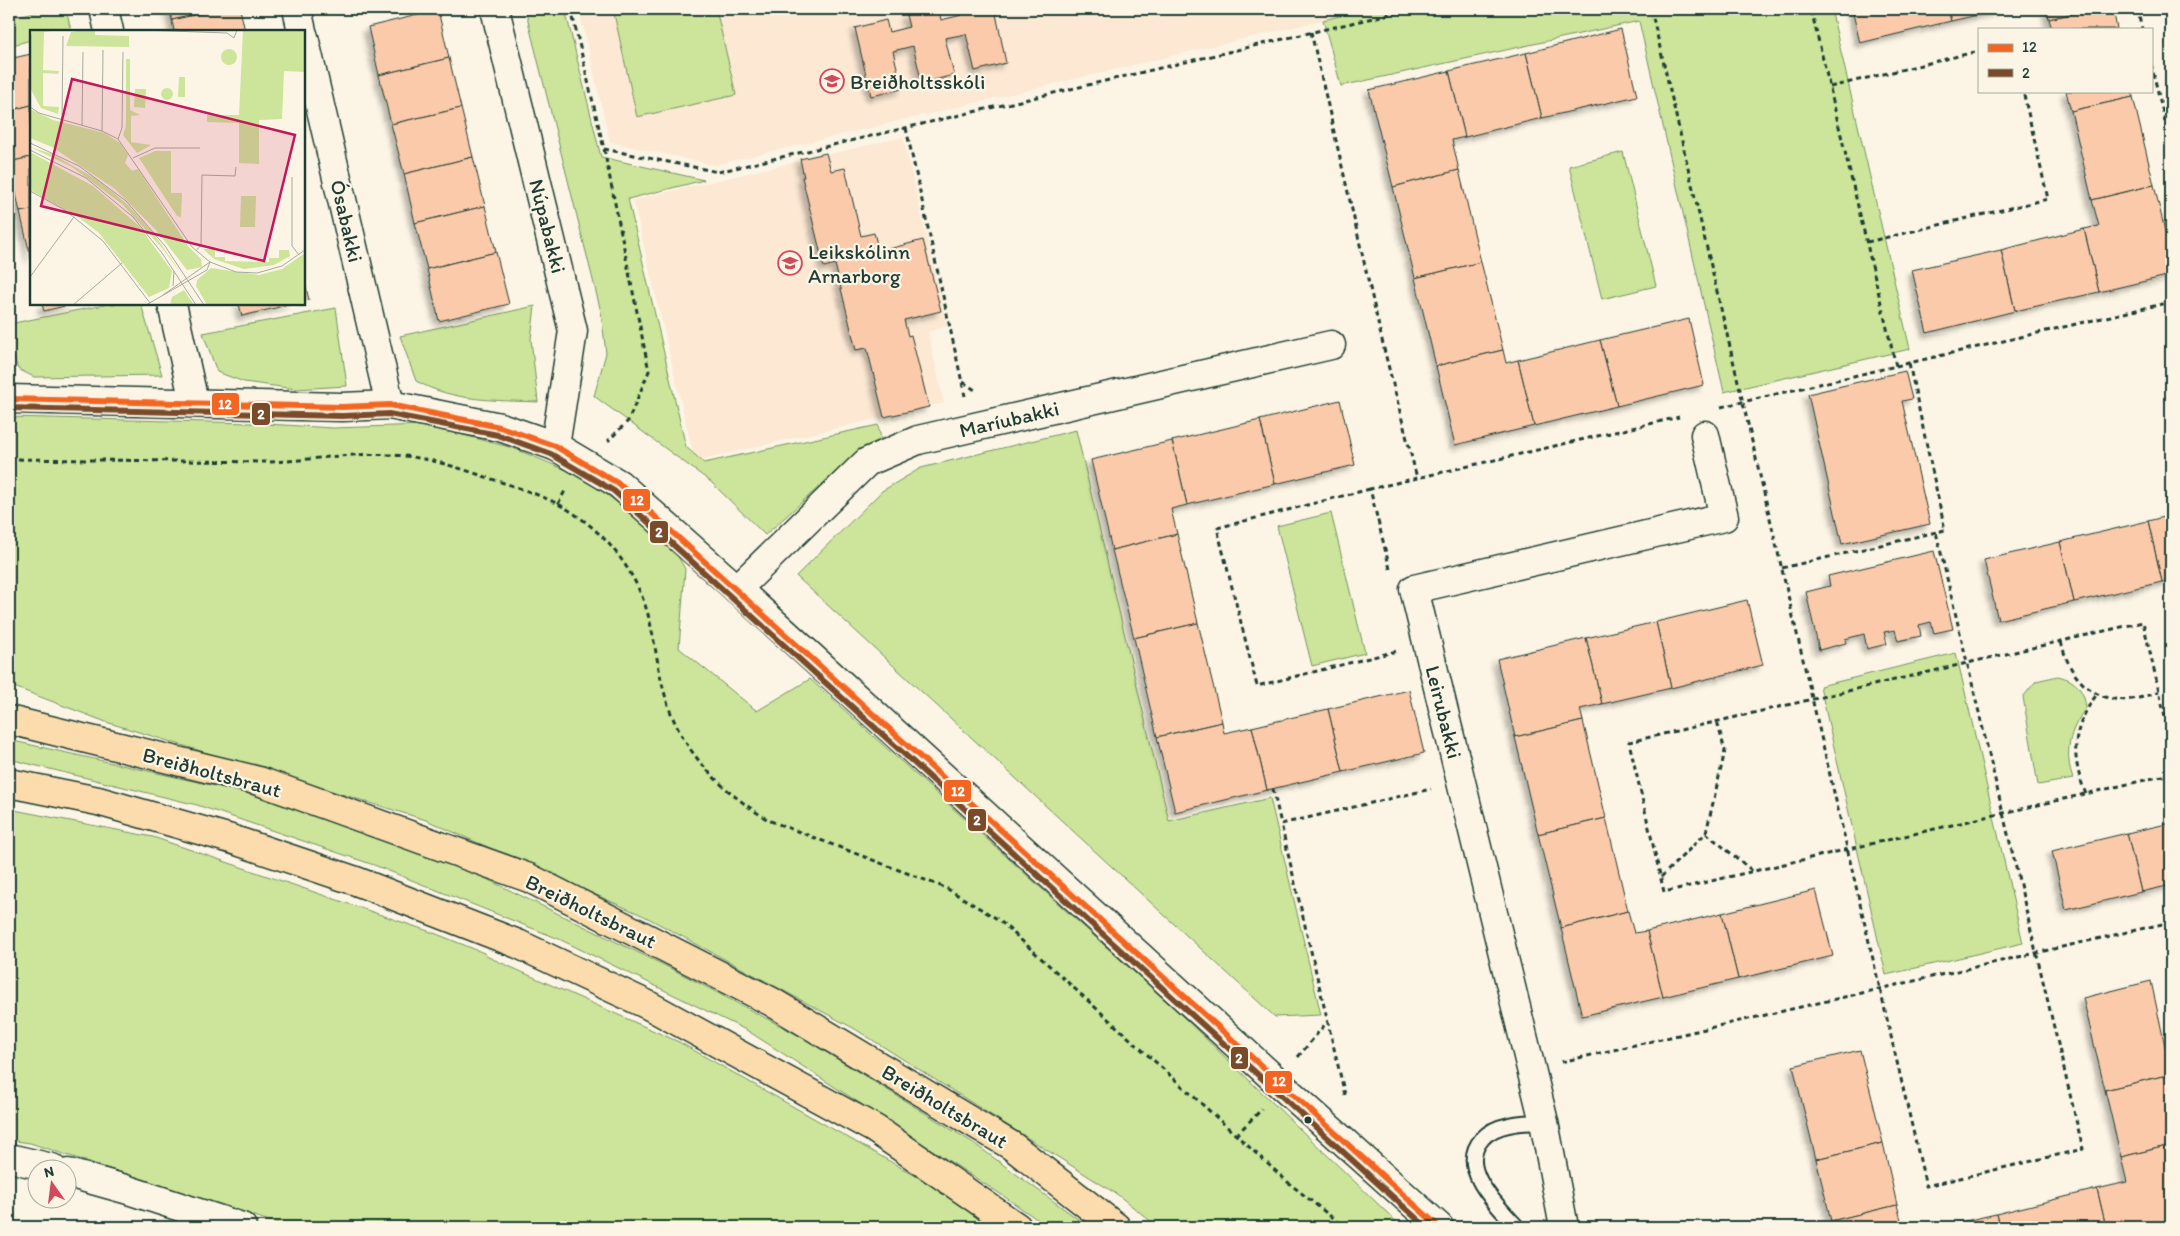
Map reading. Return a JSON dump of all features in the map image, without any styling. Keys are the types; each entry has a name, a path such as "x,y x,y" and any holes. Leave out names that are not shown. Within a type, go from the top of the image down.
{"main road":[{"name":"Breiðholtsbraut","path":"9,720 259,782 529,878 772,1002 1012,1146 1116,1227"},
{"path":"9,783 98,801 231,840 356,881 518,944 648,1005 875,1129 1017,1227"}],"street":[{"path":"104,9 109,30"},
{"path":"297,9 302,30"},
{"name":"Núpabakki","path":"495,9 573,331 556,446"},
{"name":"Ósabakki","path":"305,41 390,405"},
{"path":"172,305 194,402"},
{"name":"Maríubakki","path":"737,588 867,462 918,440 1331,345"},
{"path":"9,399 342,407 390,405 500,427 556,446 619,484 737,588 1304,1107 1439,1227"},
{"name":"Leirubakki","path":"1564,1227 1544,1122 1414,589 1724,517 1705,435"},
{"path":"9,1158 28,1162"},
{"path":"78,1176 242,1227"}],"lane":[{"path":"1517,1227 1492,1199 1478,1177 1474,1160 1476,1145 1487,1133 1509,1125 1544,1122"}],"path":[{"path":"571,9 604,149 649,371 628,422 617,432"},
{"path":"604,149 718,172 1411,9"},
{"path":"1651,9 1926,1186 2083,1149 1936,532"},
{"path":"1811,9 1896,366"},
{"path":"2137,9 2142,28"},
{"path":"1311,32 1385,353 1417,478"},
{"path":"1830,87 1978,52"},
{"path":"2152,68 2171,144"},
{"path":"1867,242 2048,199 2023,92"},
{"path":"906,128 966,400"},
{"path":"1714,409 2171,302"},
{"path":"1782,568 1945,530 1908,363"},
{"path":"1429,650 1411,654 1409,648 1257,686 1217,528 1370,489 1685,415"},
{"path":"9,459 267,462 298,461 360,454 392,454 424,459 455,467 530,492 558,504 593,528 611,546 625,565 637,586 646,609 666,698 676,723 688,747 705,769 724,788 768,820 918,876 946,888 993,915 1023,939 1290,1184 1344,1227"},
{"path":"1370,489 1391,573"},
{"path":"2171,743 2143,622 1629,742 1664,892 2171,774"},
{"path":"2061,641 2065,657 2072,672 2084,685 2097,694 2112,700 2128,701 2145,698 2159,691"},
{"path":"2086,794 2079,777 2076,760 2076,741 2080,724 2087,708 2097,694"},
{"path":"1660,877 1706,833 1725,751 1717,721"},
{"path":"1281,824 1461,782"},
{"path":"1273,789 1345,1095"},
{"path":"1706,833 1754,872"},
{"path":"1531,1069 2171,922"},
{"path":"1300,1054 1328,1022"},
{"path":"1236,1135 1266,1104"}],"shaded area":[{"name":"Breiðholtsskóli","path":"579,9 1369,9 714,165 610,142"},
{"name":"Leikskólinn Arnarborg","path":"903,137 947,326 928,332 944,403 695,461 633,200"}],"green space":[{"path":"48,9 66,9 71,30 30,30 30,40 9,46 9,18"},
{"path":"525,9 565,9 601,157 704,180 628,199 686,447 704,463 878,425 882,443 857,453 765,535 711,482 594,396 606,353 601,312"},
{"path":"613,9 716,9 736,95 637,117"},
{"path":"1369,9 1831,9 1910,349 1724,392 1639,21 1341,86 1323,20"},
{"path":"1623,152 1656,286 1602,299 1569,166"},
{"path":"104,305 141,305 162,375 34,377 18,369 9,344 9,324"},
{"path":"535,306 531,339 538,402 476,399 445,393 416,381 400,336"},
{"path":"336,308 347,386 296,389 244,382 217,372 203,333"},
{"path":"9,417 250,423 333,428 425,425 513,448 583,477 670,542 685,569 679,648 757,711 810,679 1177,1011 1402,1227 1158,1227 1118,1195 855,1029 644,916 426,820 106,722 9,685"},
{"path":"1076,430 1169,821 1270,798 1321,1015 1275,1017 796,576 882,491 921,468"},
{"path":"1331,513 1365,653 1312,666 1277,526"},
{"path":"1956,653 2023,943 1886,975 1820,686"},
{"path":"2058,676 2070,680 2078,687 2086,708 2072,733 2070,742 2069,760 2073,779 2038,785 2023,697 2036,681"},
{"path":"9,740 247,793 466,869 674,970 798,1035 972,1142 1089,1227 1048,1227 1005,1197 748,1031 559,939 374,865 197,805 9,759"},
{"path":"9,809 153,837 434,933 484,953 486,956 679,1042 953,1197 988,1227 288,1227 30,1143 9,1140"}],"building":[{"path":"169,9 220,9 172,20"},
{"path":"220,9 240,9 245,30 174,30 172,20"},
{"path":"939,9 941,20 962,15 960,9 995,9 1006,63 975,71 966,34 945,38 954,75 922,83 913,46 893,51 902,89 871,96 855,28 886,20 889,32 909,27 906,15"},
{"path":"1852,9 1948,9 1951,21 1860,43"},
{"path":"1948,9 2004,9 1951,21"},
{"path":"2047,9 2093,9 2049,19"},
{"path":"2093,9 2113,9 2117,28 2052,28 2049,19"},
{"path":"438,10 449,58 379,75 368,27"},
{"path":"1621,29 1637,96 1542,118 1526,53"},
{"path":"1526,53 1542,118 1465,137 1449,71"},
{"path":"30,54 30,105 9,111 9,59"},
{"path":"449,58 461,108 391,124 379,75"},
{"path":"1449,71 1465,137 1452,140 1459,170 1393,187 1369,90"},
{"path":"2066,92 2132,92 2133,97 2071,111"},
{"path":"2133,97 2154,185 2092,200 2071,111"},
{"path":"30,105 30,157 9,162 9,111"},
{"path":"461,108 473,157 404,174 391,124"},
{"path":"826,153 831,171 845,168 861,236 874,233 877,244 885,250 923,240 941,311 904,320 908,336 911,335 929,407 884,417 867,348 856,350 835,264 824,267 802,177 804,177 800,159"},
{"path":"30,157 30,210 20,212 9,162"},
{"path":"473,157 485,206 415,223 404,174"},
{"path":"1459,170 1481,262 1415,278 1393,187"},
{"path":"2154,185 2171,256 2171,275 2099,292 2084,229 2099,226 2092,200"},
{"path":"485,206 496,252 427,269 415,223"},
{"path":"30,210 30,255 20,212"},
{"path":"2084,229 2099,292 2015,311 2001,250"},
{"path":"2001,250 2015,311 1927,333 1912,270"},
{"path":"496,252 509,304 439,321 427,269"},
{"path":"1481,262 1503,350 1436,366 1415,278"},
{"path":"305,283 309,300 305,301"},
{"path":"42,305 69,305 44,311"},
{"path":"239,305 288,305 242,316"},
{"path":"1689,319 1704,385 1617,406 1600,340"},
{"path":"1600,340 1617,406 1534,426 1518,360"},
{"path":"1503,350 1506,363 1518,360 1534,426 1455,445 1436,366"},
{"path":"1905,371 1912,399 1902,401 1930,524 1842,544 1808,394"},
{"path":"1340,400 1355,465 1275,484 1260,420"},
{"path":"1260,420 1275,484 1187,505 1172,441"},
{"path":"1172,441 1187,505 1171,509 1177,534 1112,550 1091,460"},
{"path":"2171,515 2171,579 2162,582 2148,521"},
{"path":"2148,521 2162,582 2074,602 2060,542"},
{"path":"1177,534 1198,623 1134,638 1112,550"},
{"path":"2060,542 2074,602 1998,620 1984,560"},
{"path":"1934,551 1953,629 1934,633 1931,622 1919,625 1921,636 1898,641 1895,630 1884,632 1887,644 1867,649 1864,634 1845,639 1846,643 1819,650 1806,592 1830,586 1828,576"},
{"path":"1747,600 1763,665 1671,688 1656,622"},
{"path":"1656,622 1671,688 1602,704 1586,638"},
{"path":"1198,623 1222,722 1157,737 1134,638"},
{"path":"1586,638 1602,704 1580,709 1583,721 1515,737 1497,659"},
{"path":"1409,690 1424,753 1343,772 1328,709"},
{"path":"1328,709 1343,772 1267,790 1252,727"},
{"path":"1583,721 1606,818 1538,834 1515,737"},
{"path":"1222,722 1224,733 1252,727 1267,790 1175,812 1157,737"},
{"path":"1606,818 1628,911 1561,928 1538,834"},
{"path":"2171,823 2171,885 2141,892 2127,833"},
{"path":"2127,833 2141,892 2066,910 2052,851"},
{"path":"1816,890 1833,956 1738,979 1722,913"},
{"path":"1628,911 1634,933 1647,931 1663,997 1582,1016 1561,928"},
{"path":"1722,913 1738,979 1663,997 1647,931"},
{"path":"2151,981 2171,1074 2105,1090 2083,998"},
{"path":"1860,1050 1883,1143 1816,1159 1793,1066"},
{"path":"2171,1074 2171,1145 2121,1157 2105,1090"},
{"path":"1883,1143 1897,1205 1831,1221 1816,1159"},
{"path":"2171,1145 2171,1227 2106,1227 2097,1189 2127,1182 2121,1157"},
{"path":"2097,1189 2106,1227 1999,1227 1996,1214"},
{"path":"1897,1205 1903,1227 1832,1227 1831,1221"},
{"path":"1996,1214 1999,1227 1939,1227"}],"transit line":[{"name":"12","path":"9,399 342,407 390,405 500,427 555,446 619,484 1439,1227"},
{"name":"2","path":"9,408 342,416 389,414 498,435 551,454 614,491 1426,1227"}],"place":[{"name":"Breiðholtsskóli","path":"832,81"},
{"name":"Leikskólinn Arnarborg","path":"790,263"}]}
